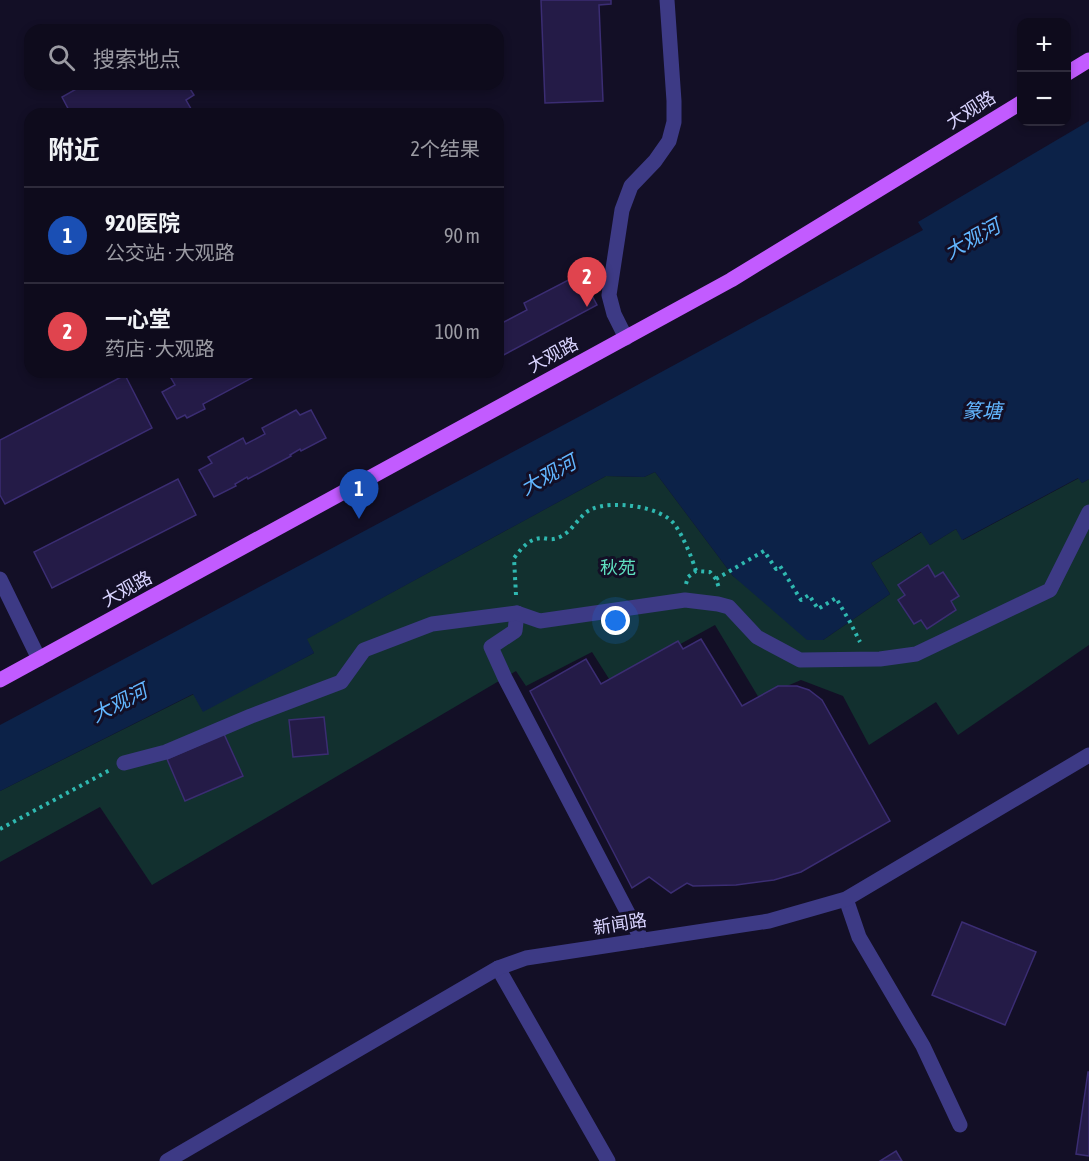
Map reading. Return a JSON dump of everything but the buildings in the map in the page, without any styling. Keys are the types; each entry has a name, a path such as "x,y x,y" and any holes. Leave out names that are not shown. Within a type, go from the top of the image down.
{"main road":[{"path":"1069,72 1089,60"},
{"name":"大观路","path":"0,680 731,280 1017,105"}],"street":[{"path":"626,338 614,314 609,295 622,210 631,186 655,161 669,141 674,122 667,0"},
{"path":"124,763 166,752 251,716 341,682 364,650 432,624 517,613 540,621 685,600 729,607 757,637 800,660 880,659 916,654 1050,590 1089,512"},
{"path":"0,579 39,659"},
{"path":"517,613 515,631 491,647 642,940"},
{"name":"新闻路","path":"167,1161 498,968 526,958 769,921 846,899 1089,755"},
{"path":"846,899 859,937 923,1046 960,1125"},
{"path":"498,968 608,1161"}],"path":[{"path":"517,613 514,558 525,543 537,538 556,539 570,530 590,509 605,505 631,505 658,513 674,523 696,571"},
{"path":"716,579 764,551 776,569 780,566 801,600 809,595 818,609 836,598 850,622"},
{"path":"0,829 124,763"}],"green space":[{"name":"秋苑","path":"655,472 733,576 823,640 890,594 871,563 922,532 930,545 956,529 963,540 1079,478 1082,483 1089,479 1089,645 958,735 936,702 869,745 843,696 801,680 759,698 715,625 611,682 592,652 526,686 516,671 152,885 100,807 0,862 0,791 194,694 203,711 314,653 306,639 606,476 644,477"}],"water":[{"path":"1089,121 1089,479 1082,483 1078,478 962,540 956,529 930,545 921,532 871,563 890,594 823,640 807,640 733,576 655,472 644,477 606,476 307,639 314,653 203,712 193,694 0,791 0,725 584,414 923,230 918,222"}],"place":[{"name":"一心堂","path":"587,307"},
{"name":"920医院","path":"359,519"}],"water label":[{"name":"大观河","path":"972,239"},
{"name":"篆塘","path":"982,411"},
{"name":"大观河","path":"548,475"},
{"name":"大观河","path":"119,703"}]}
